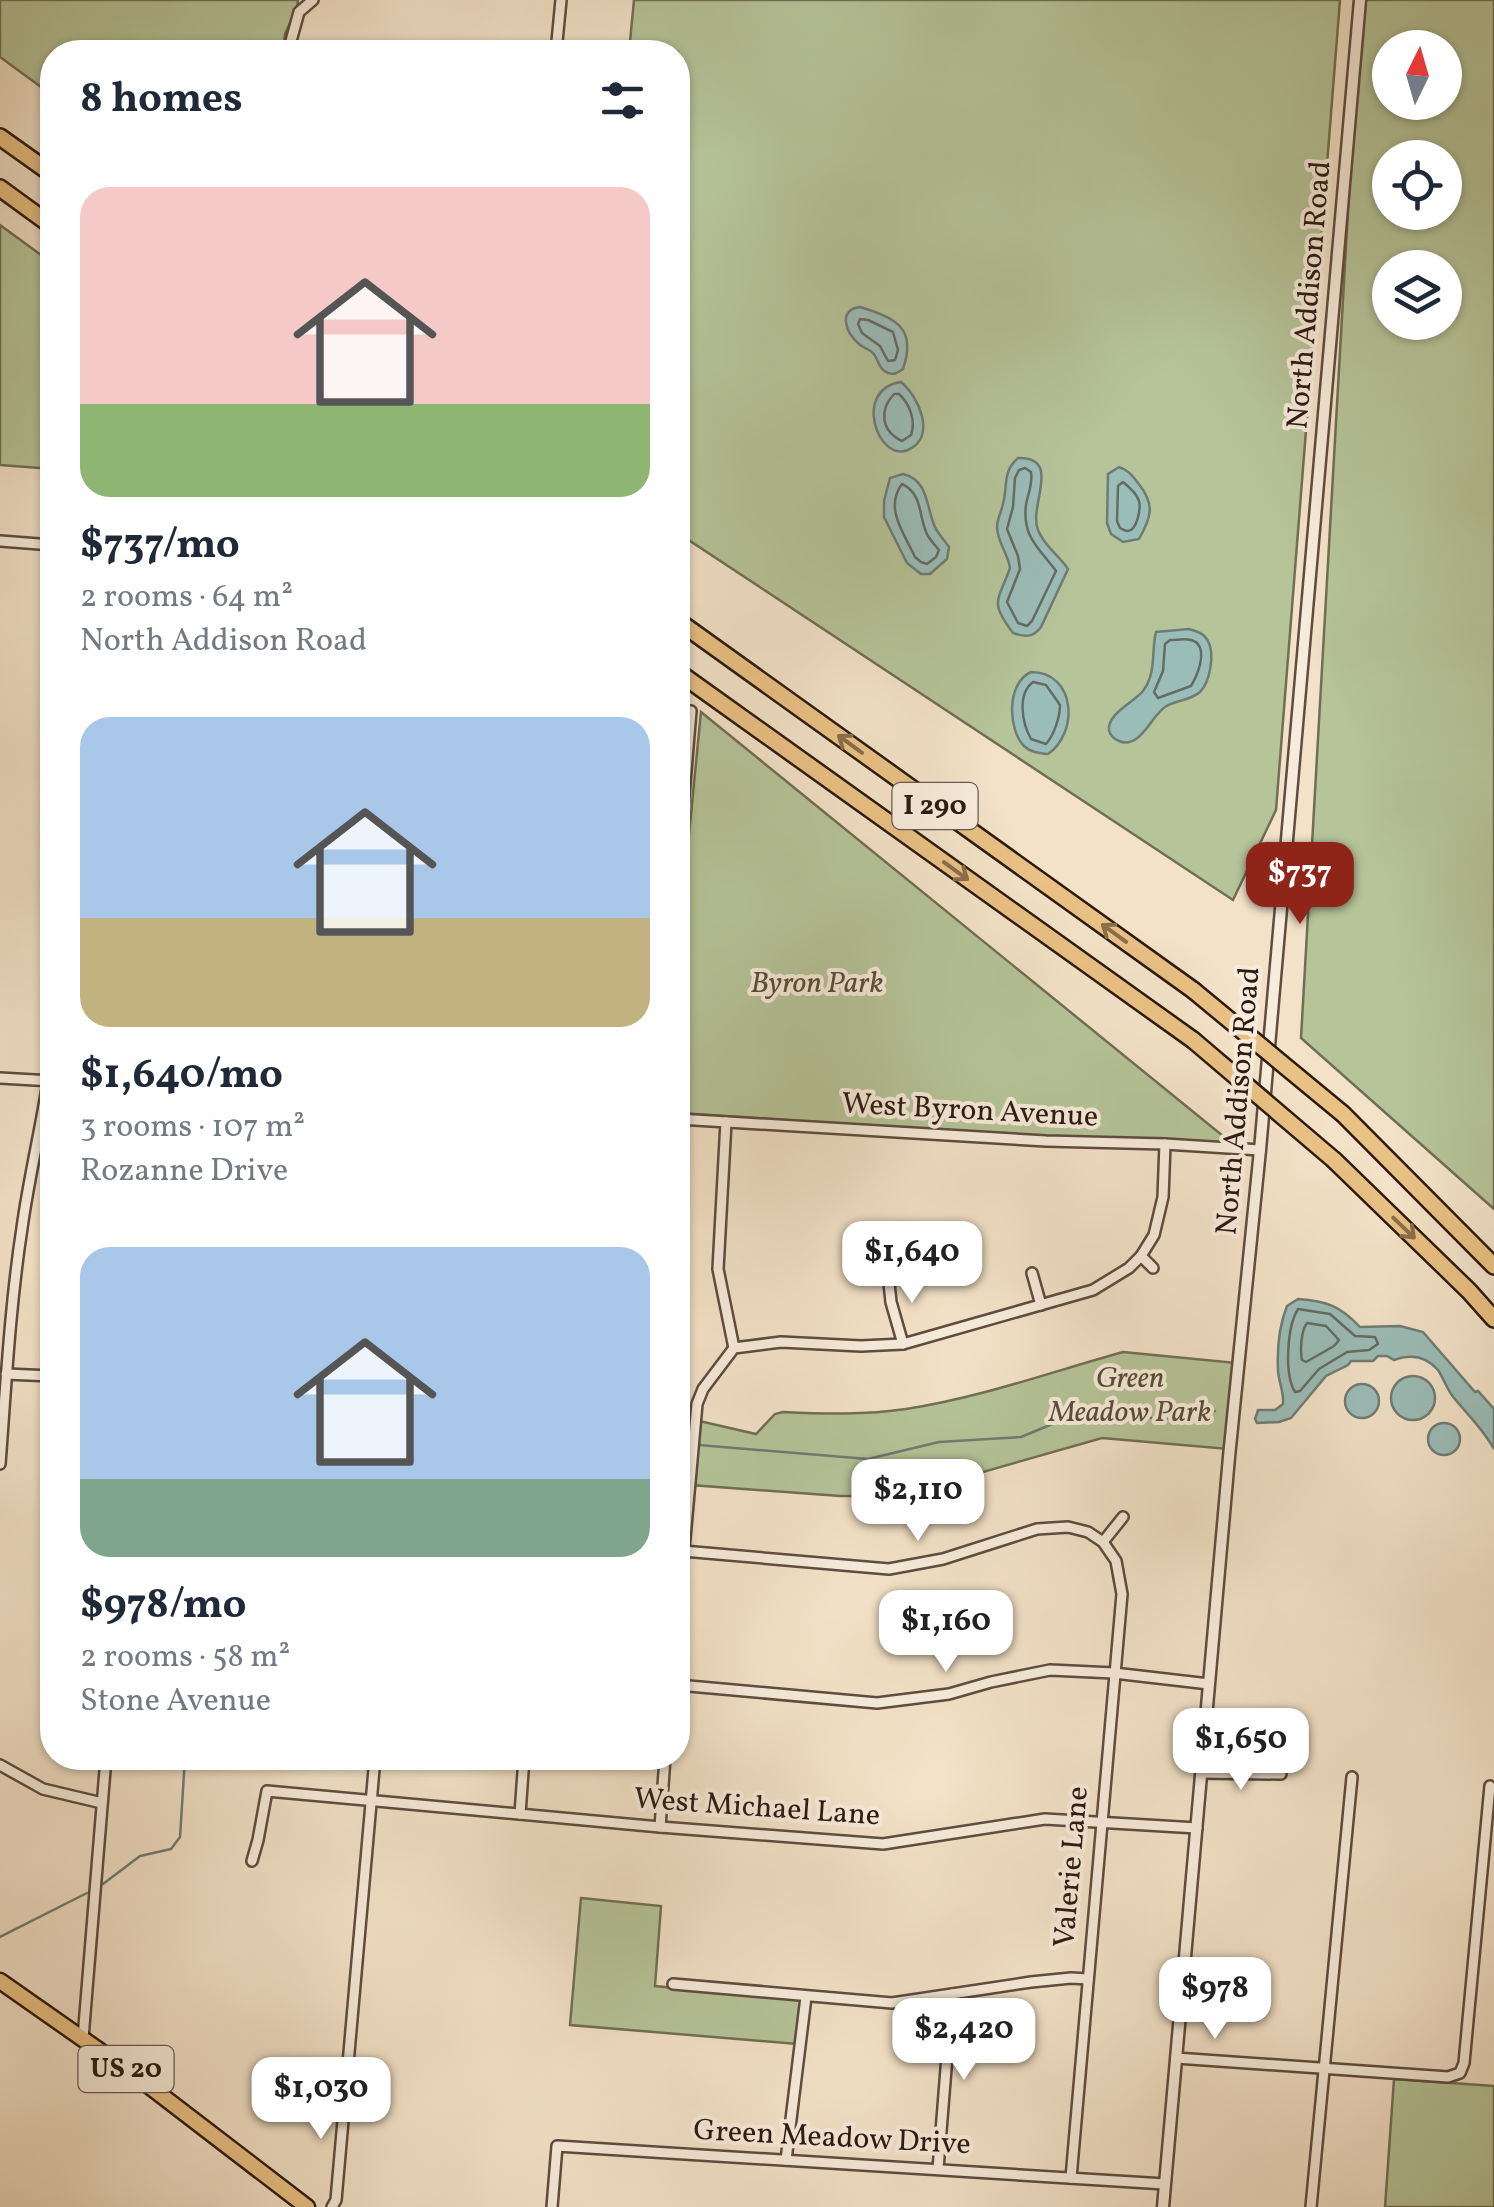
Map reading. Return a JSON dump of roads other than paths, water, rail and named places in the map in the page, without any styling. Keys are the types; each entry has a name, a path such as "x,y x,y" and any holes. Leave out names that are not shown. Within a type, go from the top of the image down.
{"highway":[{"path":"0,136 40,165"},
{"path":"0,188 40,217"},
{"name":"I 290","path":"690,630 1193,990 1343,1114 1494,1266"},
{"name":"I 290","path":"690,681 1193,1040 1334,1160 1494,1319"}],"main road":[{"name":"US 20","path":"0,1981 307,2207"}],"street":[{"path":"292,40 300,12 313,0"},
{"path":"557,40 560,0"},
{"name":"North Addison Road","path":"1163,2207 1360,0"},
{"path":"0,541 40,543"},
{"path":"690,720 691,711"},
{"path":"0,1078 40,1080"},
{"name":"West Byron Avenue","path":"690,1120 1046,1142 1260,1150"},
{"path":"726,1122 718,1269 734,1348"},
{"path":"0,1464 22,1227 40,1136"},
{"path":"690,1471 697,1404 703,1389 734,1348 781,1342 902,1344 1093,1290 1112,1280 1141,1256 1154,1235 1163,1198 1166,1144"},
{"path":"1141,1256 1153,1268"},
{"path":"1032,1273 1041,1305"},
{"path":"888,1274 902,1344"},
{"path":"6,1374 40,1375"},
{"path":"690,1552 889,1569 943,1559 1050,1527 1088,1532 1103,1542 1123,1517"},
{"name":"Valerie Lane","path":"1071,2178 1122,1594 1116,1561 1103,1542"},
{"path":"690,1686 888,1703 950,1694 1030,1673 1072,1670 1209,1684"},
{"path":"0,1765 42,1789 102,1803"},
{"path":"82,2038 105,1770"},
{"path":"332,2207 336,2200 374,1770"},
{"path":"520,1814 523,1770"},
{"path":"660,1827 664,1770"},
{"path":"1202,1773 1281,1774"},
{"path":"1311,2207 1352,1777"},
{"path":"1176,2058 1448,2077 1460,2073 1490,1786"},
{"name":"West Michael Lane","path":"252,1862 268,1790 883,1844 1044,1819 1197,1828"},
{"path":"673,1984 892,2004 1030,1982 1088,1979"},
{"path":"938,2169 952,1994"},
{"path":"786,2160 806,1996"},
{"name":"Green Meadow Drive","path":"552,2207 556,2146 1165,2184"}],"water":[{"path":"860,307 893,321 905,334 907,355 899,372 885,371 873,353 850,334 846,317"},
{"path":"901,382 919,407 923,427 917,444 897,451 880,436 874,410 877,397 886,387"},
{"path":"1018,458 1039,465 1038,530 1068,569 1041,627 1028,636 1013,633 998,607 1010,568 997,525 1008,474"},
{"path":"1119,467 1130,473 1143,490 1150,510 1139,539 1123,542 1111,534 1107,523 1108,474"},
{"path":"903,474 922,488 935,527 949,547 947,559 930,574 921,574 907,563 884,517 890,478"},
{"path":"1189,629 1204,636 1210,647 1210,668 1204,687 1192,697 1165,707 1133,741 1115,739 1110,732 1112,719 1147,684 1156,632"},
{"path":"1031,672 1057,682 1068,705 1065,732 1048,754 1024,746 1015,729 1014,696 1017,686"},
{"path":"1298,1299 1332,1306 1360,1327 1400,1326 1423,1332 1494,1409 1494,1449 1452,1395 1438,1370 1423,1359 1412,1357 1394,1360 1378,1356 1373,1361 1351,1361 1326,1376 1291,1418 1257,1423 1258,1410 1275,1410 1283,1404 1279,1338 1287,1306"},
{"path":"1413,1376 1428,1383 1435,1398 1428,1413 1413,1420 1398,1413 1391,1398 1398,1383"},
{"path":"1362,1384 1374,1389 1379,1401 1374,1413 1362,1418 1350,1413 1345,1401 1350,1389"},
{"path":"1444,1423 1455,1428 1460,1439 1455,1450 1444,1455 1433,1450 1428,1439 1433,1428"}],"waterway":[{"path":"699,1445 868,1459 939,1442 1021,1437 1101,1408 1162,1420 1215,1411"},
{"path":"103,1884 140,1856 171,1849 180,1837 184,1770"},
{"path":"0,1937 87,1893"}],"park label":[{"name":"Byron Park","path":"817,984"},
{"name":"Green Meadow Park","path":"1130,1396"}]}
